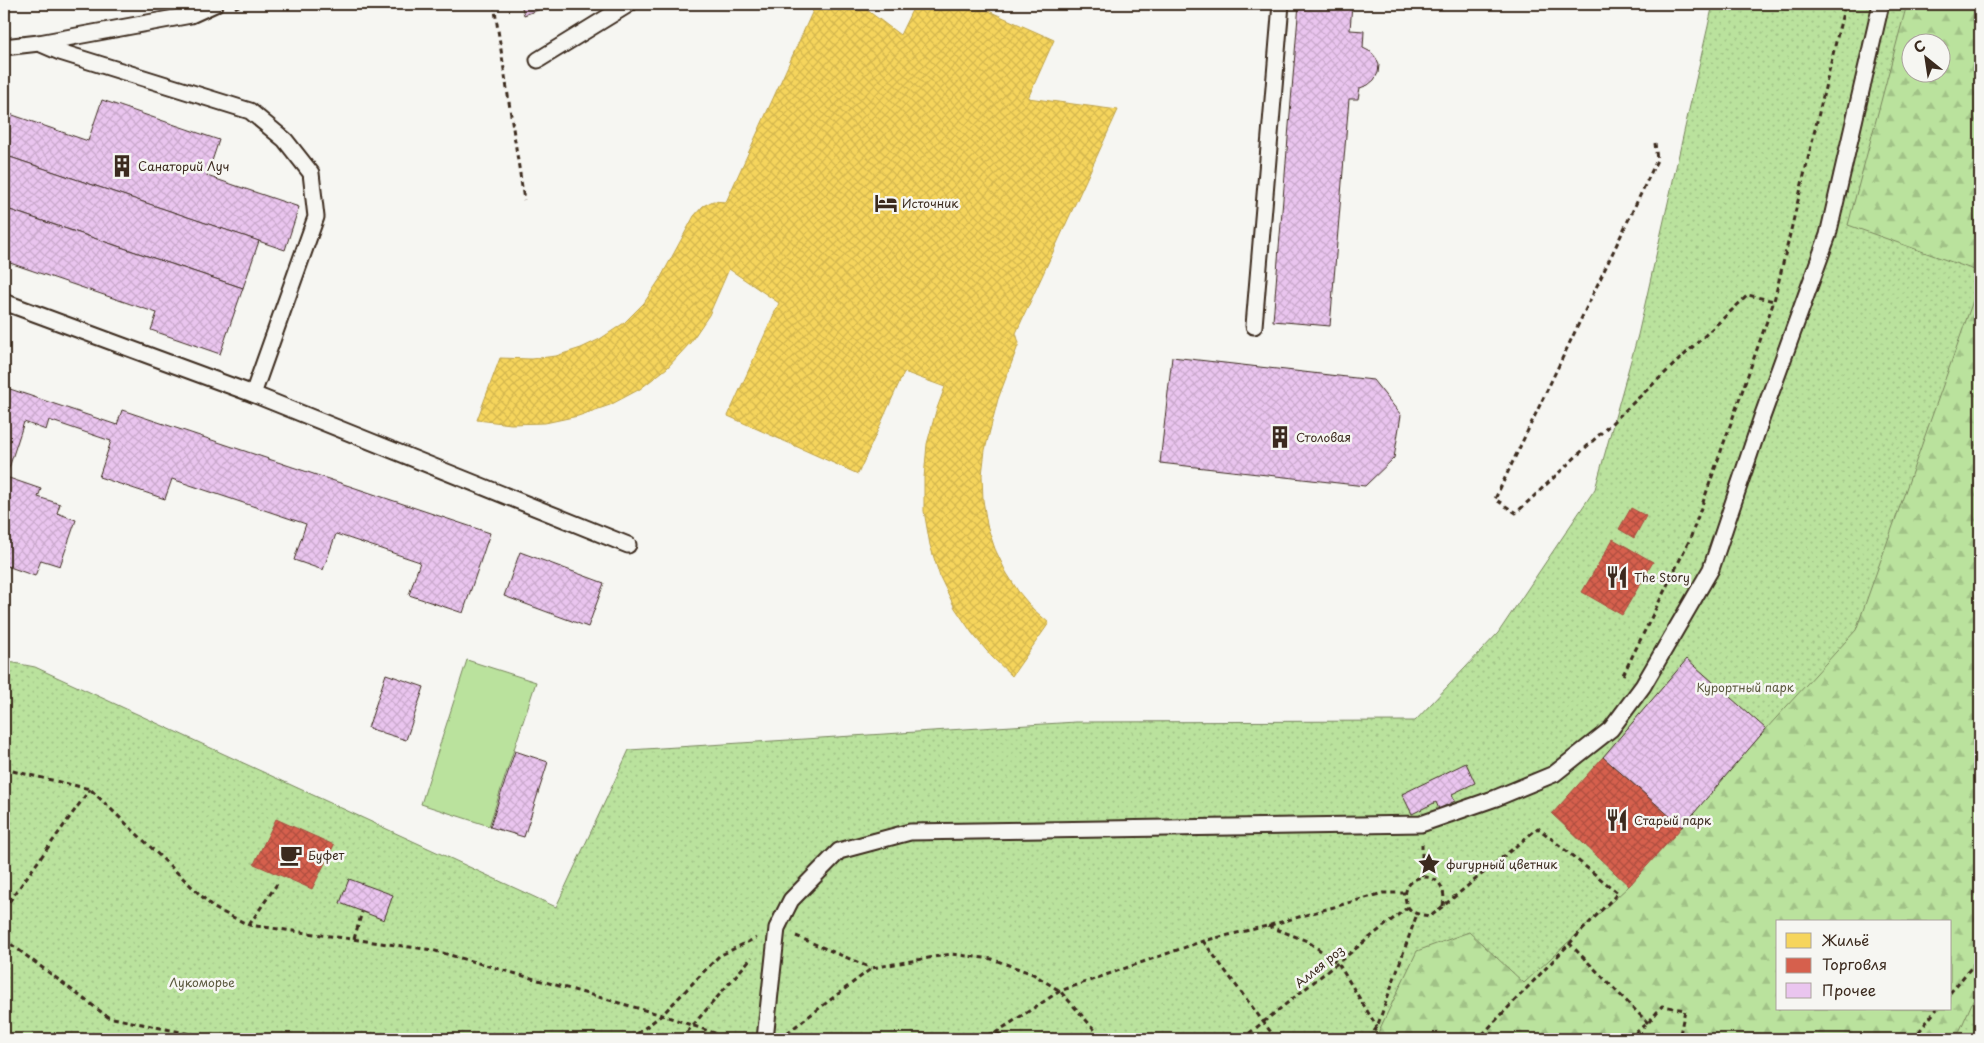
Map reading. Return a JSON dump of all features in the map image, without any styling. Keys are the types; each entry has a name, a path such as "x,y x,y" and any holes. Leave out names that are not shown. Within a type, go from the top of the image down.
{"lane":[{"path":"4,47 39,43 215,4"},
{"path":"538,60 629,4"},
{"path":"1254,326 1281,4"},
{"path":"765,1039 777,928 791,900 839,851 910,832 1421,824 1496,798 1554,774 1612,729 1643,686 1711,569 1759,426 1828,235 1881,4"},
{"path":"39,43 60,52 250,111 285,140 311,173 316,217 252,394"},
{"path":"4,302 252,394 628,545"}],"path":[{"path":"494,4 524,200"},
{"path":"1622,678 1690,539 1774,301 1845,4"},
{"path":"1655,142 1656,160 1495,499 1516,513 1748,295 1774,301"},
{"path":"4,769 90,789 214,908 249,925 432,950 662,1015 732,1039"},
{"path":"4,909 90,789"},
{"path":"1421,824 1422,876"},
{"path":"1443,906 1445,895 1442,885 1434,878 1422,876 1410,882 1405,893 1408,907 1416,914 1431,916 1538,828 1618,893 1478,1039"},
{"path":"249,925 277,884"},
{"path":"989,1039 995,1033 1060,991 1203,941 1267,926 1383,893 1405,893"},
{"name":"Аллея роз","path":"1242,1039 1408,907"},
{"path":"354,939 362,912"},
{"path":"1369,1039 1376,1026 1416,914"},
{"path":"1267,926 1308,941 1338,963 1376,1026"},
{"path":"630,1039 662,1015 719,956 777,928 872,968"},
{"path":"681,1039 777,928"},
{"path":"4,939 108,1017 214,1039"},
{"path":"1203,941 1276,1039"},
{"path":"1569,943 1648,1024"},
{"path":"786,1033 872,968 951,954 992,959 1033,974 1060,991 1103,1039"},
{"path":"1952,991 1980,956"},
{"path":"1628,1039 1648,1024 1662,1006 1685,1010 1679,1039"},
{"path":"1913,1039 1936,1010"},
{"path":"962,1039 995,1033 1011,1039"}],"green space":[{"name":"Курортный парк","path":"1713,4 1980,4 1980,1039 4,1039 4,661 35,667 556,907 629,750 1076,722 1415,721 1498,633 1595,489 1638,335"},
{"path":"1907,4 1980,4 1980,272 1848,225"},
{"path":"1980,281 1980,985 1956,1039 1375,1039 1417,951 1469,932 1524,983 1629,886 1766,729 1856,630"},
{"path":"467,660 536,682 489,826 421,804"}],"building: Жильё":[{"path":"816,4 859,4 900,35 915,4 973,4 1054,40 1028,98 1118,110 1016,333 1019,343 998,399 985,450 982,475 983,500 987,525 995,549 1018,591 1033,609 1049,623 1012,676 991,656 955,608 940,577 930,545 924,511 927,444 945,387 904,372 858,474 728,416 779,303 729,269 709,315 690,343 667,368 640,389 610,405 578,416 545,423 511,424 477,420 500,358 531,359 556,356 581,348 600,339 624,323 644,303 660,279 694,216 703,206 713,201 726,202"}],"building: Торговля":[{"path":"1631,508 1646,516 1634,538 1619,529"},
{"name":"The Story","path":"1613,539 1653,562 1622,615 1582,592"},
{"name":"Старый парк","path":"1603,757 1682,827 1629,886 1552,814"},
{"path":"276,819 334,845 312,889 254,864"}],"building: Прочее":[{"path":"521,4 555,4 524,15"},
{"path":"1299,4 1352,4 1350,30 1364,31 1363,48 1371,52 1379,65 1378,73 1374,80 1360,88 1358,99 1349,99 1330,326 1273,321"},
{"name":"Cанаторий Луч","path":"102,100 219,140 207,176 299,207 285,250 4,155 4,112 88,141"},
{"path":"4,155 259,241 243,288 4,208"},
{"path":"4,208 243,288 220,354 151,330 157,313 4,261"},
{"name":"Столовая","path":"1172,357 1373,380 1401,415 1394,458 1365,486 1160,463"},
{"path":"4,387 117,425 122,410 490,533 463,613 409,595 420,562 336,534 323,570 294,560 306,524 172,479 165,499 99,477 111,441 49,420 46,430 24,422 6,477 41,489 38,497 60,504 57,513 76,520 60,566 41,560 35,576 4,565"},
{"path":"520,552 604,583 588,627 504,596"},
{"path":"1687,659 1766,729 1682,827 1603,757"},
{"path":"386,674 424,687 406,740 368,728"},
{"path":"515,751 548,762 524,837 490,827"},
{"path":"1466,763 1475,783 1452,794 1455,801 1439,809 1436,802 1412,814 1402,794"},
{"path":"349,879 393,895 384,920 340,903"}],"place":[{"name":"Cанаторий Луч","path":"122,166"},
{"name":"Источник","path":"886,203"},
{"name":"Столовая","path":"1280,437"},
{"name":"The Story","path":"1617,577"},
{"name":"Старый парк","path":"1617,820"},
{"name":"Буфет","path":"291,855"},
{"name":"фигурный цветник","path":"1429,864"}],"park label":[{"name":"Лукоморье","path":"202,982"}]}
